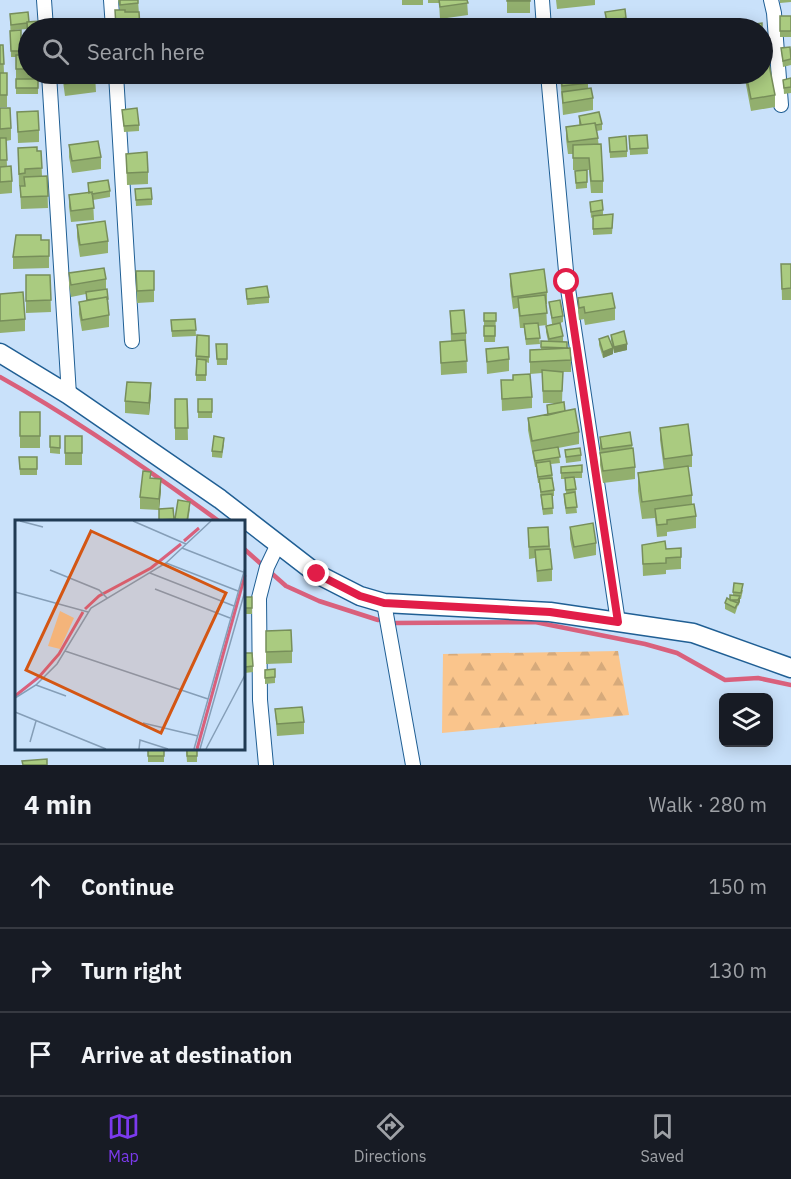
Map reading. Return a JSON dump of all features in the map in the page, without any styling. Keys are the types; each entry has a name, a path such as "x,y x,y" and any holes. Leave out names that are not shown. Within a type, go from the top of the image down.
{"street":[{"path":"44,0 45,18"},
{"path":"111,0 112,18"},
{"path":"542,0 543,18"},
{"path":"771,0 781,105"},
{"path":"50,84 69,395"},
{"path":"117,84 132,341"},
{"path":"549,84 567,282 618,622"},
{"path":"0,353 69,395 220,499 317,574 360,596 384,603 550,612 693,633 791,668"},
{"path":"266,765 260,700 259,598 267,567 279,544"},
{"path":"384,603 413,765"}],"green space":[{"path":"618,651 629,715 442,733 443,654"}],"building":[{"path":"120,0 138,0 138,3 120,5"},
{"path":"439,0 467,0 468,3 440,7"},
{"path":"530,0 530,1 507,1"},
{"path":"625,9 626,18 606,18 605,12"},
{"path":"115,10 139,12 139,18 115,18"},
{"path":"28,12 29,18 18,18 18,24 11,25 10,14"},
{"path":"780,16 791,16 791,31 780,31"},
{"path":"18,30 18,51 11,51 10,31"},
{"path":"0,45 3,45 4,64 0,64"},
{"path":"790,47 791,59 783,61 781,48"},
{"path":"16,55 18,55 18,69 16,69"},
{"path":"0,73 7,73 7,95 0,95"},
{"path":"791,78 791,87 784,88 783,80"},
{"path":"16,79 18,79 18,84 38,84 38,88 16,88"},
{"path":"748,84 773,84 775,95 751,99"},
{"path":"591,88 593,98 563,103 562,92"},
{"path":"0,108 10,108 11,128 0,129"},
{"path":"137,108 139,125 124,126 122,110"},
{"path":"38,111 39,130 18,132 17,112"},
{"path":"599,112 602,124 581,125 579,116"},
{"path":"595,123 598,138 568,142 566,127"},
{"path":"647,135 648,148 630,149 629,136"},
{"path":"626,136 627,151 610,152 609,138"},
{"path":"0,138 6,138 7,160 0,160"},
{"path":"98,141 101,157 72,161 69,145"},
{"path":"601,144 603,181 591,181 589,158 573,158 573,145"},
{"path":"37,147 37,151 41,151 42,168 25,169 25,173 19,174 18,148"},
{"path":"147,152 148,172 127,173 126,154"},
{"path":"11,166 12,181 0,182 0,167"},
{"path":"587,170 587,182 576,183 575,171"},
{"path":"47,176 48,196 21,197 20,186 25,186 24,177"},
{"path":"108,180 110,191 89,193 88,183"},
{"path":"151,188 152,199 136,200 135,189"},
{"path":"92,192 94,208 71,211 69,195"},
{"path":"602,200 603,210 591,212 590,202"},
{"path":"613,214 612,228 593,229 593,216"},
{"path":"105,221 108,241 80,245 77,225"},
{"path":"16,235 41,235 41,240 49,240 49,256 13,257"},
{"path":"781,264 791,264 791,288 782,289"},
{"path":"104,268 106,279 71,285 69,273"},
{"path":"544,269 547,292 513,297 510,274"},
{"path":"136,271 154,271 154,290 137,291"},
{"path":"26,275 50,275 51,300 26,301"},
{"path":"267,286 269,297 247,299 246,289"},
{"path":"107,289 108,299 107,297 87,300 86,292"},
{"path":"23,292 25,319 0,321 0,294"},
{"path":"612,293 615,308 585,313 584,307 579,308 578,298"},
{"path":"545,295 547,313 520,316 518,298"},
{"path":"107,297 109,315 82,320 79,302"},
{"path":"560,300 563,316 552,318 549,302"},
{"path":"464,310 466,333 452,334 450,311"},
{"path":"484,313 496,313 496,321 484,321"},
{"path":"195,319 196,330 172,331 171,320"},
{"path":"538,323 540,338 526,339 524,324"},
{"path":"560,323 563,336 549,339 546,326"},
{"path":"484,326 495,326 495,336 484,336"},
{"path":"624,331 627,344 614,347 611,335"},
{"path":"197,335 209,336 209,357 196,356"},
{"path":"608,336 613,348 603,352 599,339"},
{"path":"465,340 467,361 441,363 440,342"},
{"path":"541,341 567,342 567,348 541,347"},
{"path":"216,344 227,344 227,359 217,359"},
{"path":"508,347 509,359 487,362 486,349"},
{"path":"570,348 571,360 530,362 530,350"},
{"path":"197,359 206,360 206,375 196,375"},
{"path":"542,370 563,372 562,391 543,391"},
{"path":"530,374 532,397 502,399 501,380 513,380 513,375"},
{"path":"127,382 151,383 149,403 125,401"},
{"path":"175,399 187,399 188,428 175,428"},
{"path":"198,399 212,399 212,412 198,412"},
{"path":"564,402 565,411 548,415 547,405"},
{"path":"575,409 579,432 532,441 528,418"},
{"path":"20,412 40,412 40,436 20,436"},
{"path":"688,424 692,455 664,459 660,428"},
{"path":"630,432 632,445 602,449 600,437"},
{"path":"50,436 60,436 60,448 50,447"},
{"path":"65,436 82,436 82,453 65,453"},
{"path":"214,436 224,438 222,452 212,451"},
{"path":"558,447 560,457 535,461 533,451"},
{"path":"580,448 581,455 566,457 565,450"},
{"path":"633,448 635,467 603,471 600,453"},
{"path":"19,457 37,457 37,469 20,469"},
{"path":"550,461 552,475 538,477 536,463"},
{"path":"582,465 582,472 561,473 561,467"},
{"path":"688,466 692,495 642,502 638,473"},
{"path":"143,471 151,472 150,478 161,479 159,499 140,497"},
{"path":"574,477 576,489 566,490 565,478"},
{"path":"552,478 554,490 541,492 539,479"},
{"path":"575,492 577,507 566,508 564,494"},
{"path":"552,494 553,508 543,509 541,495"},
{"path":"178,500 190,502 187,520 175,519"},
{"path":"694,504 696,516 667,520 667,524 657,525 655,509"},
{"path":"173,508 174,519 159,520 159,509"},
{"path":"593,523 596,543 574,547 570,527"},
{"path":"548,527 549,546 529,547 528,528"},
{"path":"665,541 666,549 681,548 681,557 666,558 666,563 643,564 642,545"},
{"path":"550,549 552,569 537,571 535,550"},
{"path":"734,583 743,584 741,593 733,592"},
{"path":"730,595 740,596 738,600 730,600"},
{"path":"244,597 252,597 252,608 244,608"},
{"path":"727,598 738,603 735,608 725,603"},
{"path":"291,630 292,651 266,652 266,631"},
{"path":"244,653 252,653 253,666 245,667"},
{"path":"275,669 275,677 265,678 265,670"},
{"path":"302,707 304,722 277,724 275,709"},
{"path":"148,750 164,750 164,756 148,756"},
{"path":"187,750 197,750 197,756 187,756"},
{"path":"47,759 47,765 23,765 22,761"}],"waterway":[{"path":"0,377 57,410 112,446 217,520"},
{"path":"244,549 286,586 319,601 378,620"},
{"path":"396,623 535,622 645,644 677,653 725,680 758,678 791,685"}],"route":[{"path":"317,574 360,596 384,603 550,612 618,622 567,282"}]}
